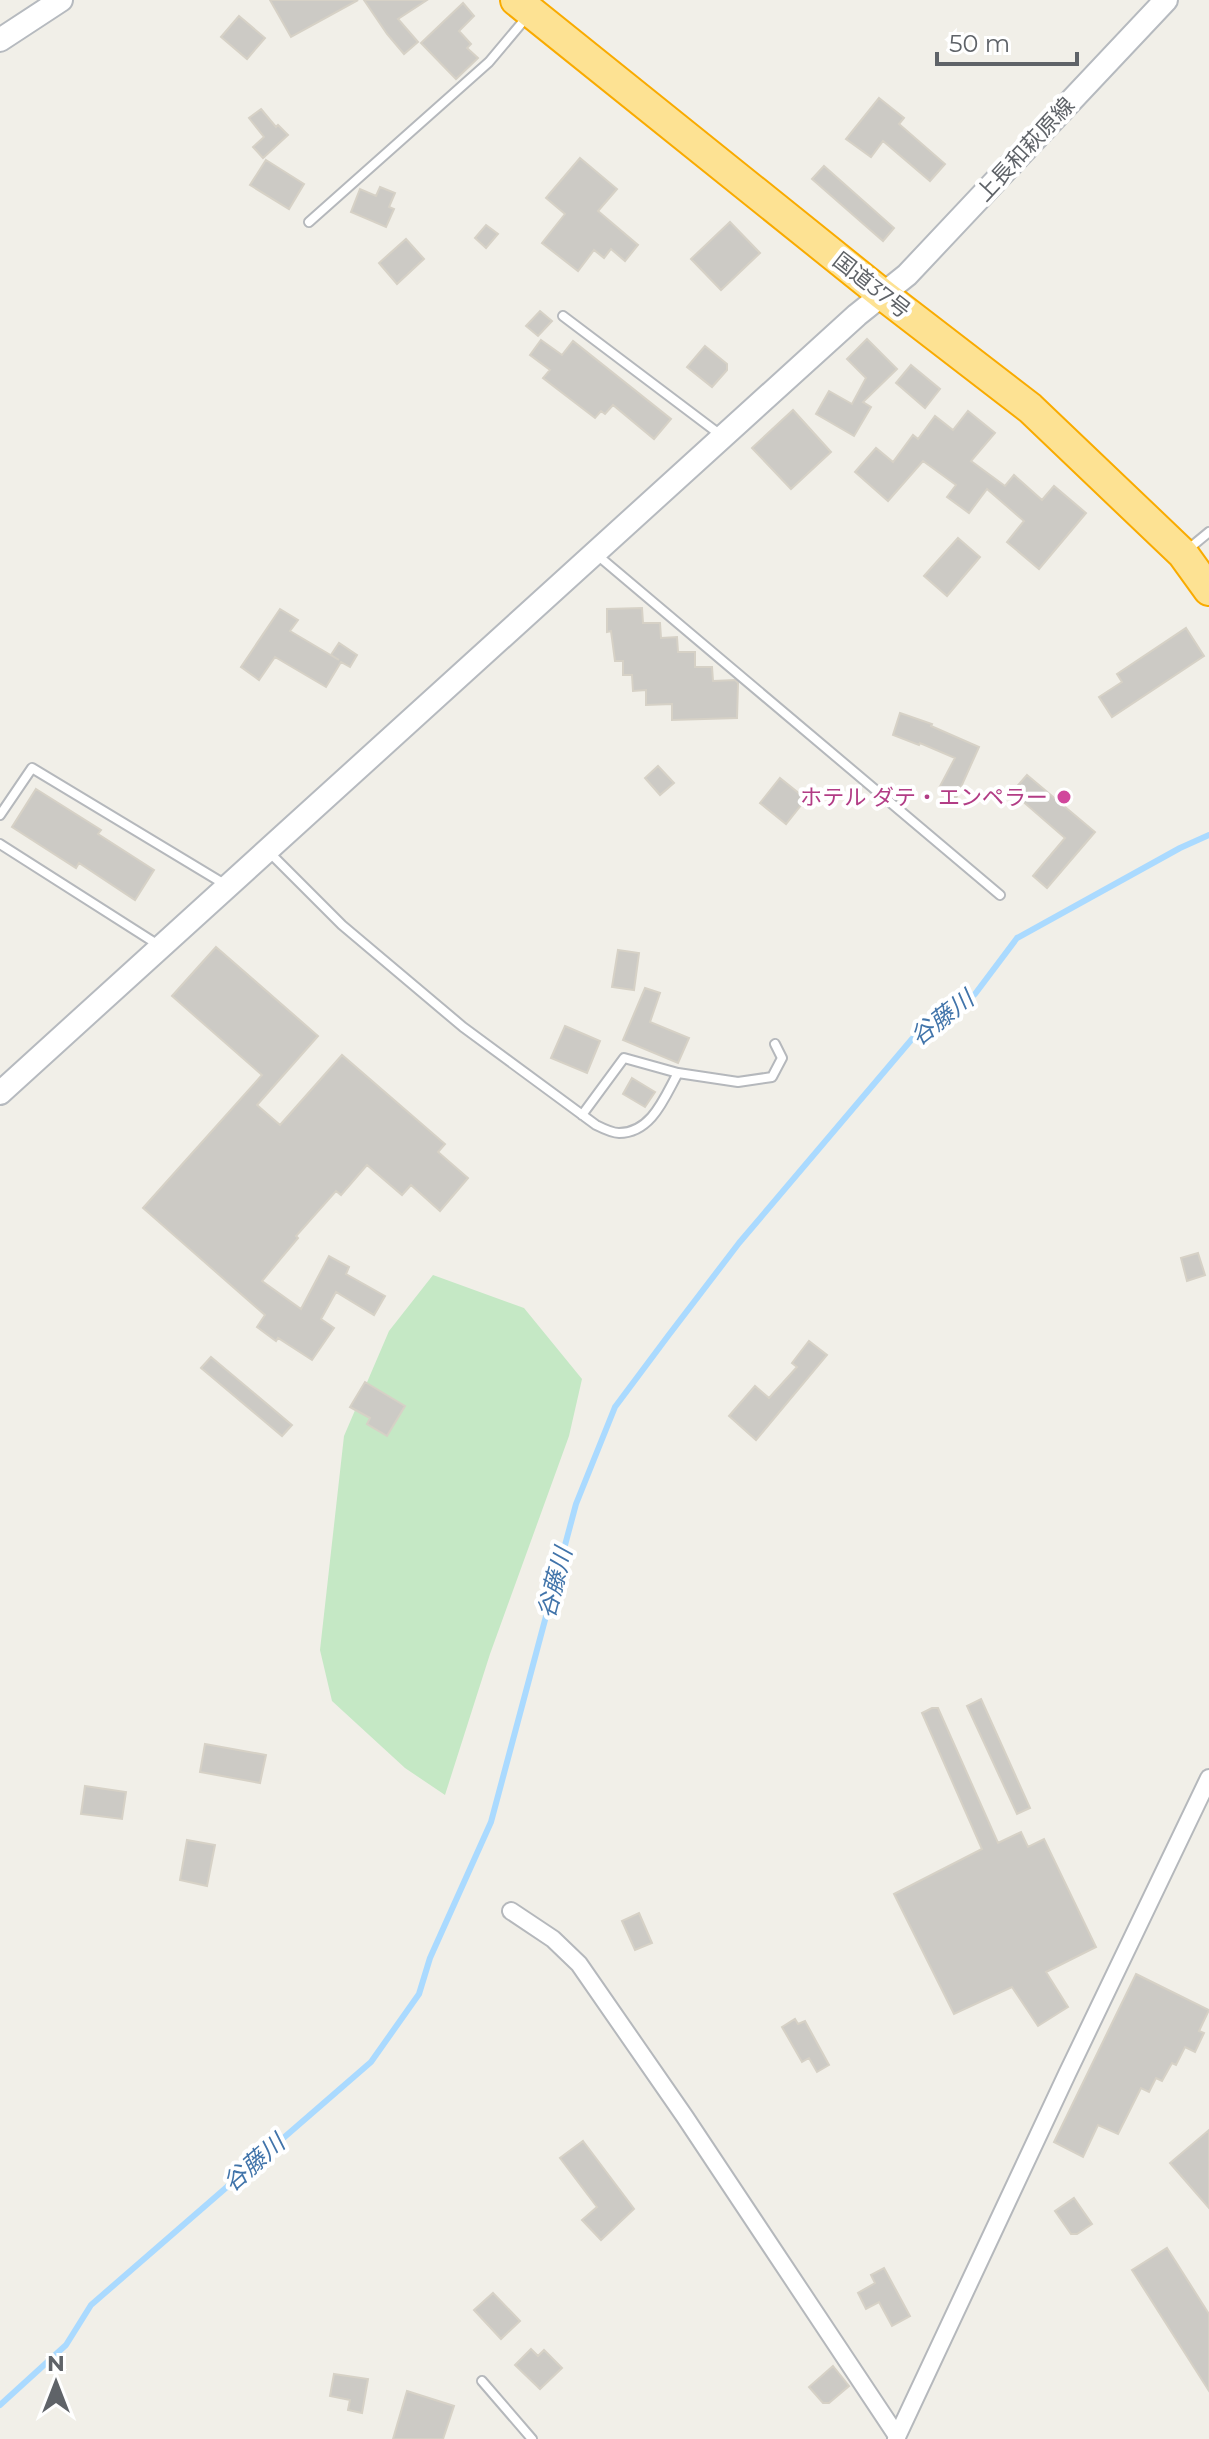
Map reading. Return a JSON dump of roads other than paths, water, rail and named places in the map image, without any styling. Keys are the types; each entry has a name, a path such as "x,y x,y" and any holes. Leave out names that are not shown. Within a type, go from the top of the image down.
{"highway":[{"name":"国道37号","path":"524,6 882,294 1030,408 1183,554 1209,590"}],"street":[{"path":"0,40 61,0"},
{"name":"上長和萩原線","path":"0,1093 882,294 907,275 1166,0"},
{"path":"896,2438 1209,1778"},
{"path":"511,1911 553,1939 579,1964 685,2117 896,2438"}],"lane":[{"path":"309,222 489,62 524,6"},
{"path":"563,316 724,437"},
{"path":"1183,554 1209,532"},
{"path":"595,554 1000,895"},
{"path":"0,815 32,768 227,886"},
{"path":"0,844 161,947"},
{"path":"266,850 342,925 463,1027 596,1125 619,1133 642,1127 657,1112 678,1073"},
{"path":"582,1115 624,1058 678,1073 738,1082 772,1077 782,1058 775,1044"},
{"path":"482,2381 532,2439"}],"waterway":[{"name":"谷藤川","path":"0,2405 66,2345 91,2305 371,2062 419,1994 430,1958 491,1822 576,1504 615,1407 739,1243 912,1039 975,994 1017,938 1209,835"}],"place":[{"name":"ホテル ダテ・エンペラー","path":"1064,797"}]}
